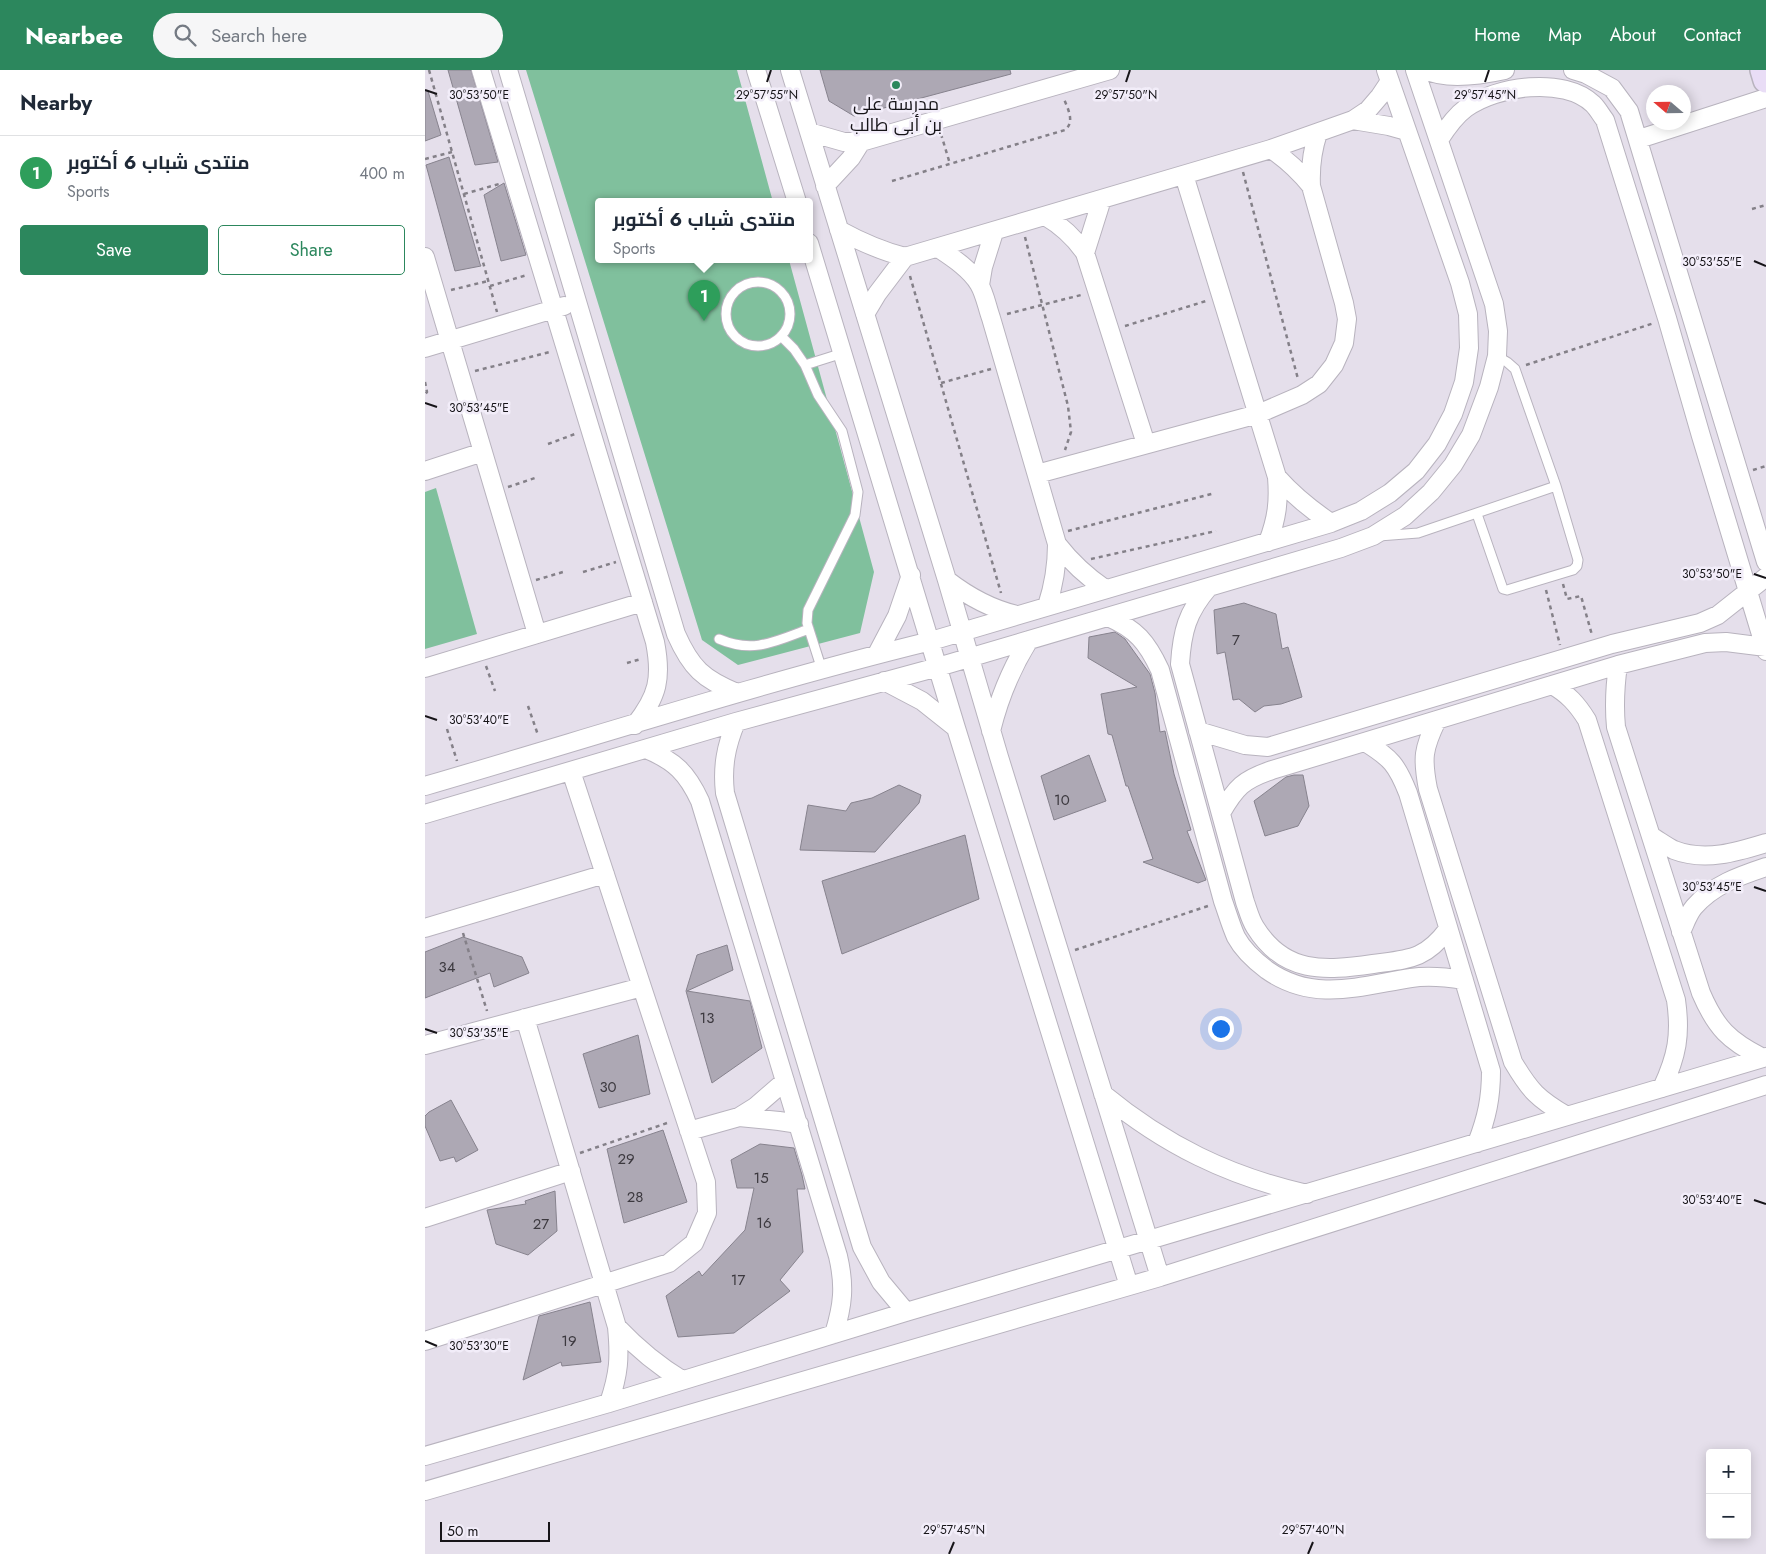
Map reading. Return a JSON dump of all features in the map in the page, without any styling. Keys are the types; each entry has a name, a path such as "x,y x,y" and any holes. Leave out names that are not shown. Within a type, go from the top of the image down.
{"main road":[{"path":"1763,70 1766,80"}],"street":[{"path":"481,70 655,642 659,664 657,686 649,707 635,725"},
{"path":"508,70 676,634 685,654 699,671 717,685 737,693"},
{"path":"756,70 796,198"},
{"path":"790,70 947,580 991,731 1161,1276"},
{"path":"809,132 844,142 861,142 1060,86 1085,74 1110,70"},
{"path":"425,814 736,722 969,658 1341,548 1373,536 1405,516 1431,492 1453,465 1471,435 1489,387 1497,356 1498,332 1494,304 1415,70"},
{"path":"1425,70 1449,75 1468,76 1505,70"},
{"path":"1505,70 1501,81 1503,87 1508,90"},
{"path":"1573,70 1586,74 1612,88 1629,111 1766,562"},
{"path":"839,230 860,242 882,251 905,257 938,248 1271,149 1353,120 1368,110 1381,96 1388,75"},
{"path":"425,786 635,725 737,693 931,641 1012,614 1047,606 1331,523 1361,511 1390,493 1415,471 1437,444 1453,414 1464,382 1469,348 1468,314 1449,250 1388,75"},
{"path":"1221,813 1233,793 1250,778 1618,665 1705,643 1726,642 1766,648 1703,445 1667,318 1605,120 1593,104 1574,93 1553,88 1527,87 1508,90 1486,97 1465,108 1449,125 1439,140"},
{"path":"1639,139 1766,98"},
{"path":"1353,120 1407,131"},
{"path":"1037,474 1258,414 1302,395 1319,384 1334,365 1344,343 1347,320 1345,303 1311,186 1310,168 1318,133"},
{"path":"825,186 851,158 861,142"},
{"path":"1271,149 1299,171 1311,186"},
{"path":"1183,175 1277,477 1279,499 1276,521 1268,542"},
{"path":"1085,253 1101,199"},
{"path":"1045,216 1075,238 1085,253 1145,444"},
{"path":"980,285 993,232"},
{"path":"938,248 954,258 980,285 991,318 1056,539 1057,565 1047,606"},
{"path":"813,256 1129,1286"},
{"path":"425,257 537,634"},
{"path":"865,314 877,294 905,257"},
{"path":"425,348 577,303"},
{"path":"425,470 483,452"},
{"path":"1277,477 1293,495 1331,523"},
{"path":"1056,539 1072,563 1087,578 1105,589"},
{"path":"877,654 897,616 911,574"},
{"path":"1198,731 1245,745 1268,747 1564,658 1700,623 1718,615 1766,578"},
{"path":"947,580 985,605 1012,614"},
{"path":"1209,587 1196,602 1187,623 1181,645 1180,664 1254,925 1269,945 1290,960 1313,968 1339,969 1409,960 1425,953 1438,942 1448,929"},
{"path":"425,668 643,602"},
{"path":"1108,617 1125,624 1140,636 1152,652 1160,670 1223,901 1237,937 1255,961 1280,979 1309,989 1339,990 1429,976 1464,980"},
{"path":"1700,623 1707,624 1712,630 1711,638 1705,643"},
{"path":"991,731 1005,684 1029,640"},
{"path":"1160,670 1162,663 1168,658 1175,659 1180,664"},
{"path":"1618,665 1614,706 1616,727 1701,993 1711,1014 1725,1033 1742,1048 1764,1057"},
{"path":"884,681 922,701 957,728"},
{"path":"1552,685 1578,705 1587,720 1676,1000 1679,1022 1678,1045 1672,1067 1661,1088"},
{"path":"1437,720 1427,742 1423,766 1428,789 1513,1062 1532,1091 1545,1103 1567,1116"},
{"path":"736,722 724,757 725,793 862,1246 881,1282 906,1312"},
{"path":"1592,736 1593,729 1597,723 1611,722 1616,727"},
{"path":"1365,742 1385,754 1400,772 1408,793 1491,1071 1491,1096 1486,1120 1477,1143"},
{"path":"1268,747 1262,753 1261,760 1265,767 1272,770"},
{"path":"647,749 664,756 680,768 692,783 700,801 838,1256 843,1294 834,1334"},
{"path":"425,1341 669,1263 693,1243 707,1213 706,1182 571,771"},
{"path":"1408,793 1410,786 1416,782 1423,784 1428,789"},
{"path":"700,801 725,793"},
{"path":"1651,836 1675,850 1703,856 1732,853 1766,843"},
{"path":"1732,853 1728,860 1728,867 1732,873 1738,876"},
{"path":"1681,932 1693,908 1713,889 1738,876 1766,867"},
{"path":"425,928 605,874"},
{"path":"1393,962 1399,963 1403,968 1403,974 1400,979 1394,981"},
{"path":"425,1045 642,987"},
{"path":"1676,1000 1683,1006 1691,1007 1699,1002 1701,993"},
{"path":"525,1018 617,1327 620,1353 617,1379 609,1403"},
{"path":"425,1456 609,1403 906,1312 1764,1057"},
{"path":"1491,1071 1498,1076 1507,1076 1512,1070 1513,1062"},
{"path":"739,1118 785,1081"},
{"path":"425,1491 1129,1286 1766,1085"},
{"path":"1103,1094 1165,1139 1210,1163 1257,1181 1307,1194"},
{"path":"687,1124 739,1118 779,1120 799,1124"},
{"path":"425,1218 569,1164"},
{"path":"838,1256 862,1246"},
{"path":"617,1327 636,1347 658,1365 682,1380"}],"lane":[{"path":"757,282 773,286 780,291 789,305 790,313 786,329 781,336 767,345 759,347 743,343 737,338 731,332 726,316 727,308 735,293 749,284 757,282"},
{"path":"781,336 794,349 805,365 818,395 842,431 858,492 855,515 807,610 809,629 822,670"},
{"path":"805,365 843,353"},
{"path":"1477,514 1503,589 1507,590 1573,570 1577,566 1578,560 1556,486 1515,369 1497,356"},
{"path":"1373,536 1418,533 1556,486"},
{"path":"719,639 738,646 758,646 809,629"}],"path":[{"path":"429,70 501,325"},
{"path":"892,181 1065,130 1071,122 1060,86"},
{"path":"937,121 950,164"},
{"path":"425,159 452,152"},
{"path":"1240,158 1302,395"},
{"path":"464,194 515,179"},
{"path":"1752,209 1766,205"},
{"path":"1021,223 1068,406 1071,432 1059,468"},
{"path":"905,257 941,383 1012,614"},
{"path":"490,286 543,270"},
{"path":"436,294 488,281"},
{"path":"991,318 1097,291"},
{"path":"1110,331 1222,296"},
{"path":"1515,369 1667,318"},
{"path":"460,375 566,348"},
{"path":"941,383 1005,366"},
{"path":"425,382 427,392 425,394"},
{"path":"549,444 590,429"},
{"path":"495,492 538,477"},
{"path":"1056,539 1215,493"},
{"path":"1072,563 1216,531"},
{"path":"583,572 629,557"},
{"path":"522,584 563,572"},
{"path":"1560,574 1567,599 1581,596 1596,649"},
{"path":"1543,579 1564,658"},
{"path":"481,651 495,691"},
{"path":"528,706 543,751"},
{"path":"447,729 462,775"},
{"path":"1060,955 1223,901"},
{"path":"459,918 492,1027"},
{"path":"569,1164 687,1124"}],"green space":[{"path":"526,70 737,70 772,198 595,198 595,263 790,263 874,572 860,633 738,665 702,640"},
{"path":"436,488 477,634 425,649 425,492"}],"building":[{"path":"448,70 471,70 498,162 475,165"},
{"name":"مدرسة على بن أبى طالب","path":"820,70 1010,70 1011,74 854,116 829,101"},
{"path":"425,91 428,91 441,135 425,141"},
{"path":"449,157 481,266 455,271 426,165"},
{"path":"504,183 526,255 501,261 484,195"},
{"path":"1244,603 1276,614 1282,649 1288,647 1302,697 1281,704 1264,706 1255,712 1239,699 1233,700 1225,652 1217,654 1214,610"},
{"path":"1115,632 1125,639 1150,674 1155,693 1160,732 1165,731 1174,774 1191,830 1187,831 1206,880 1198,883 1143,862 1153,859 1128,786 1126,786 1112,735 1108,734 1101,694 1137,687 1088,658 1089,637"},
{"path":"1089,755 1106,801 1054,820 1041,776"},
{"path":"1303,775 1309,806 1298,826 1265,836 1254,801 1286,777"},
{"path":"899,785 921,795 919,803 875,852 800,850 808,805 846,811 851,803 872,798"},
{"path":"965,835 979,899 842,954 822,881"},
{"path":"463,937 522,957 529,973 494,987 490,973 425,998 425,952"},
{"path":"727,945 733,970 687,991 750,1001 762,1048 712,1083 686,991 697,955"},
{"path":"638,1035 650,1094 599,1108 583,1054"},
{"path":"451,1100 478,1150 456,1162 454,1157 440,1161 425,1126 425,1116 429,1112"},
{"path":"663,1130 687,1202 624,1223 607,1149"},
{"path":"760,1144 794,1148 805,1189 797,1189 803,1252 780,1280 790,1291 734,1333 678,1337 666,1296 699,1271 702,1276 745,1230 754,1188 737,1188 731,1160"},
{"path":"555,1191 557,1231 528,1255 496,1244 487,1210 526,1204 525,1201"},
{"path":"590,1302 601,1362 562,1366 561,1362 523,1380 539,1316"}],"place":[{"name":"مدرسة على بن أبى طالب","path":"896,85"},
{"name":"منتدى شباب 6 أكتوبر","path":"704,321"}]}
